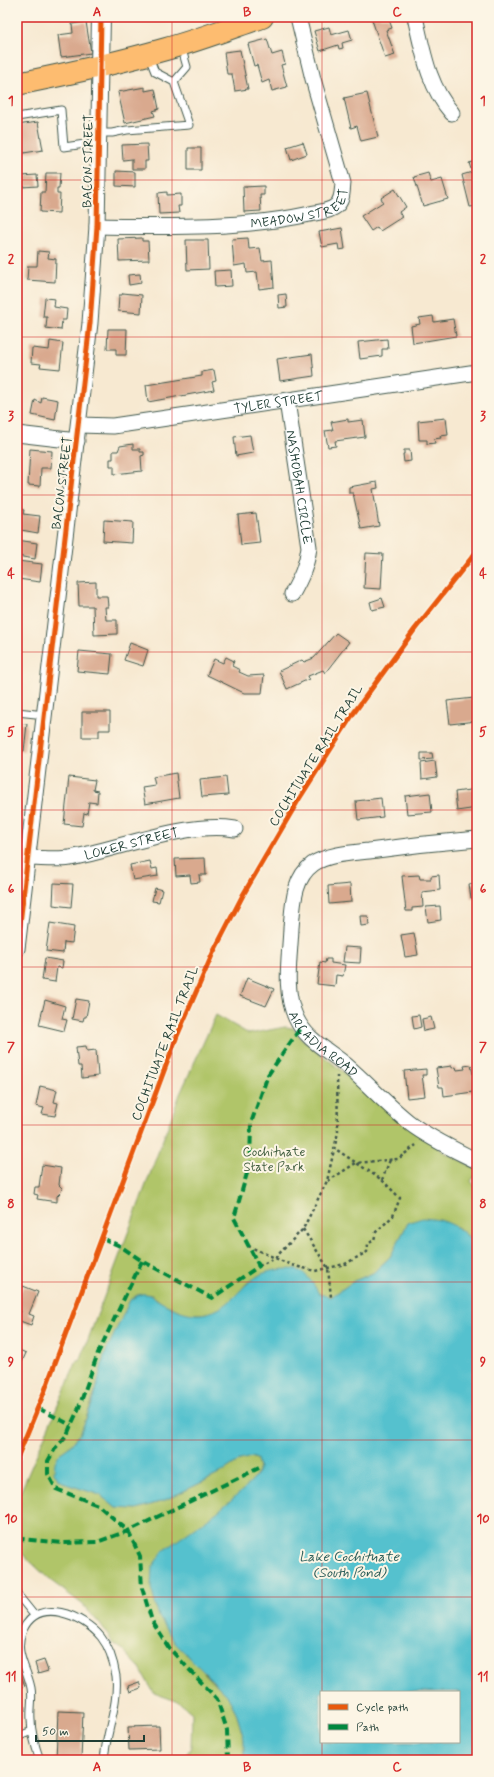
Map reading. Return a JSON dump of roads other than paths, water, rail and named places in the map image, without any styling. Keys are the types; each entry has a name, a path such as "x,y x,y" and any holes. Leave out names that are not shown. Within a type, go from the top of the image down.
{"main road":[{"path":"17,84 100,67 148,54 180,45 262,17"}],"street":[{"name":"BACON STREET","path":"17,949 90,322 97,226 102,17"},
{"name":"MEADOW STREET","path":"97,226 144,227 245,224 326,211 335,207 340,202 343,183 313,79 298,17"},
{"path":"414,17 430,75 442,102 452,113"},
{"name":"TYLER STREET","path":"79,425 113,426 477,372"},
{"name":"NASHOBAH CIRCLE","path":"287,401 310,547 307,563 301,579 292,594"},
{"path":"17,434 77,441"},
{"name":"LOKER STREET","path":"27,858 64,858 180,832 217,828 235,829"},
{"name":"ARCADIA ROAD","path":"477,838 425,843 343,854 323,860 310,867 299,880 294,899 289,970 291,1001 296,1017 308,1036 362,1078 400,1114 428,1135 477,1161"}],"lane":[{"path":"174,82 187,68 180,45"},
{"path":"17,117 61,110 64,147 127,130 189,125 174,82 155,72 148,54"},
{"path":"17,712 45,715"},
{"path":"17,1594 20,1603 34,1615"},
{"path":"40,1760 32,1731 31,1688 20,1659 19,1649 23,1630 34,1615 51,1611 64,1613 90,1627 102,1638 114,1666 116,1685 115,1702 107,1737 104,1760"},
{"path":"17,1737 32,1731"}],"water":[{"name":"Lake Cochituate (South Pond)","path":"422,1218 447,1222 464,1233 477,1245 477,1760 244,1760 244,1739 236,1712 227,1695 175,1643 159,1617 151,1588 152,1567 164,1550 217,1512 244,1489 257,1475 259,1468 257,1459 251,1457 240,1460 217,1475 163,1501 137,1509 116,1508 100,1495 66,1484 58,1479 54,1472 55,1462 59,1454 69,1447 80,1434 94,1399 104,1356 130,1300 136,1296 140,1294 148,1294 168,1306 184,1312 196,1314 207,1313 216,1310 229,1302 245,1286 258,1276 273,1271 292,1269 298,1270 307,1276 319,1294 331,1297 354,1281 373,1273 390,1257 408,1223"}],"park label":[{"name":"Cochituate State Park","path":"274,1158"}]}
